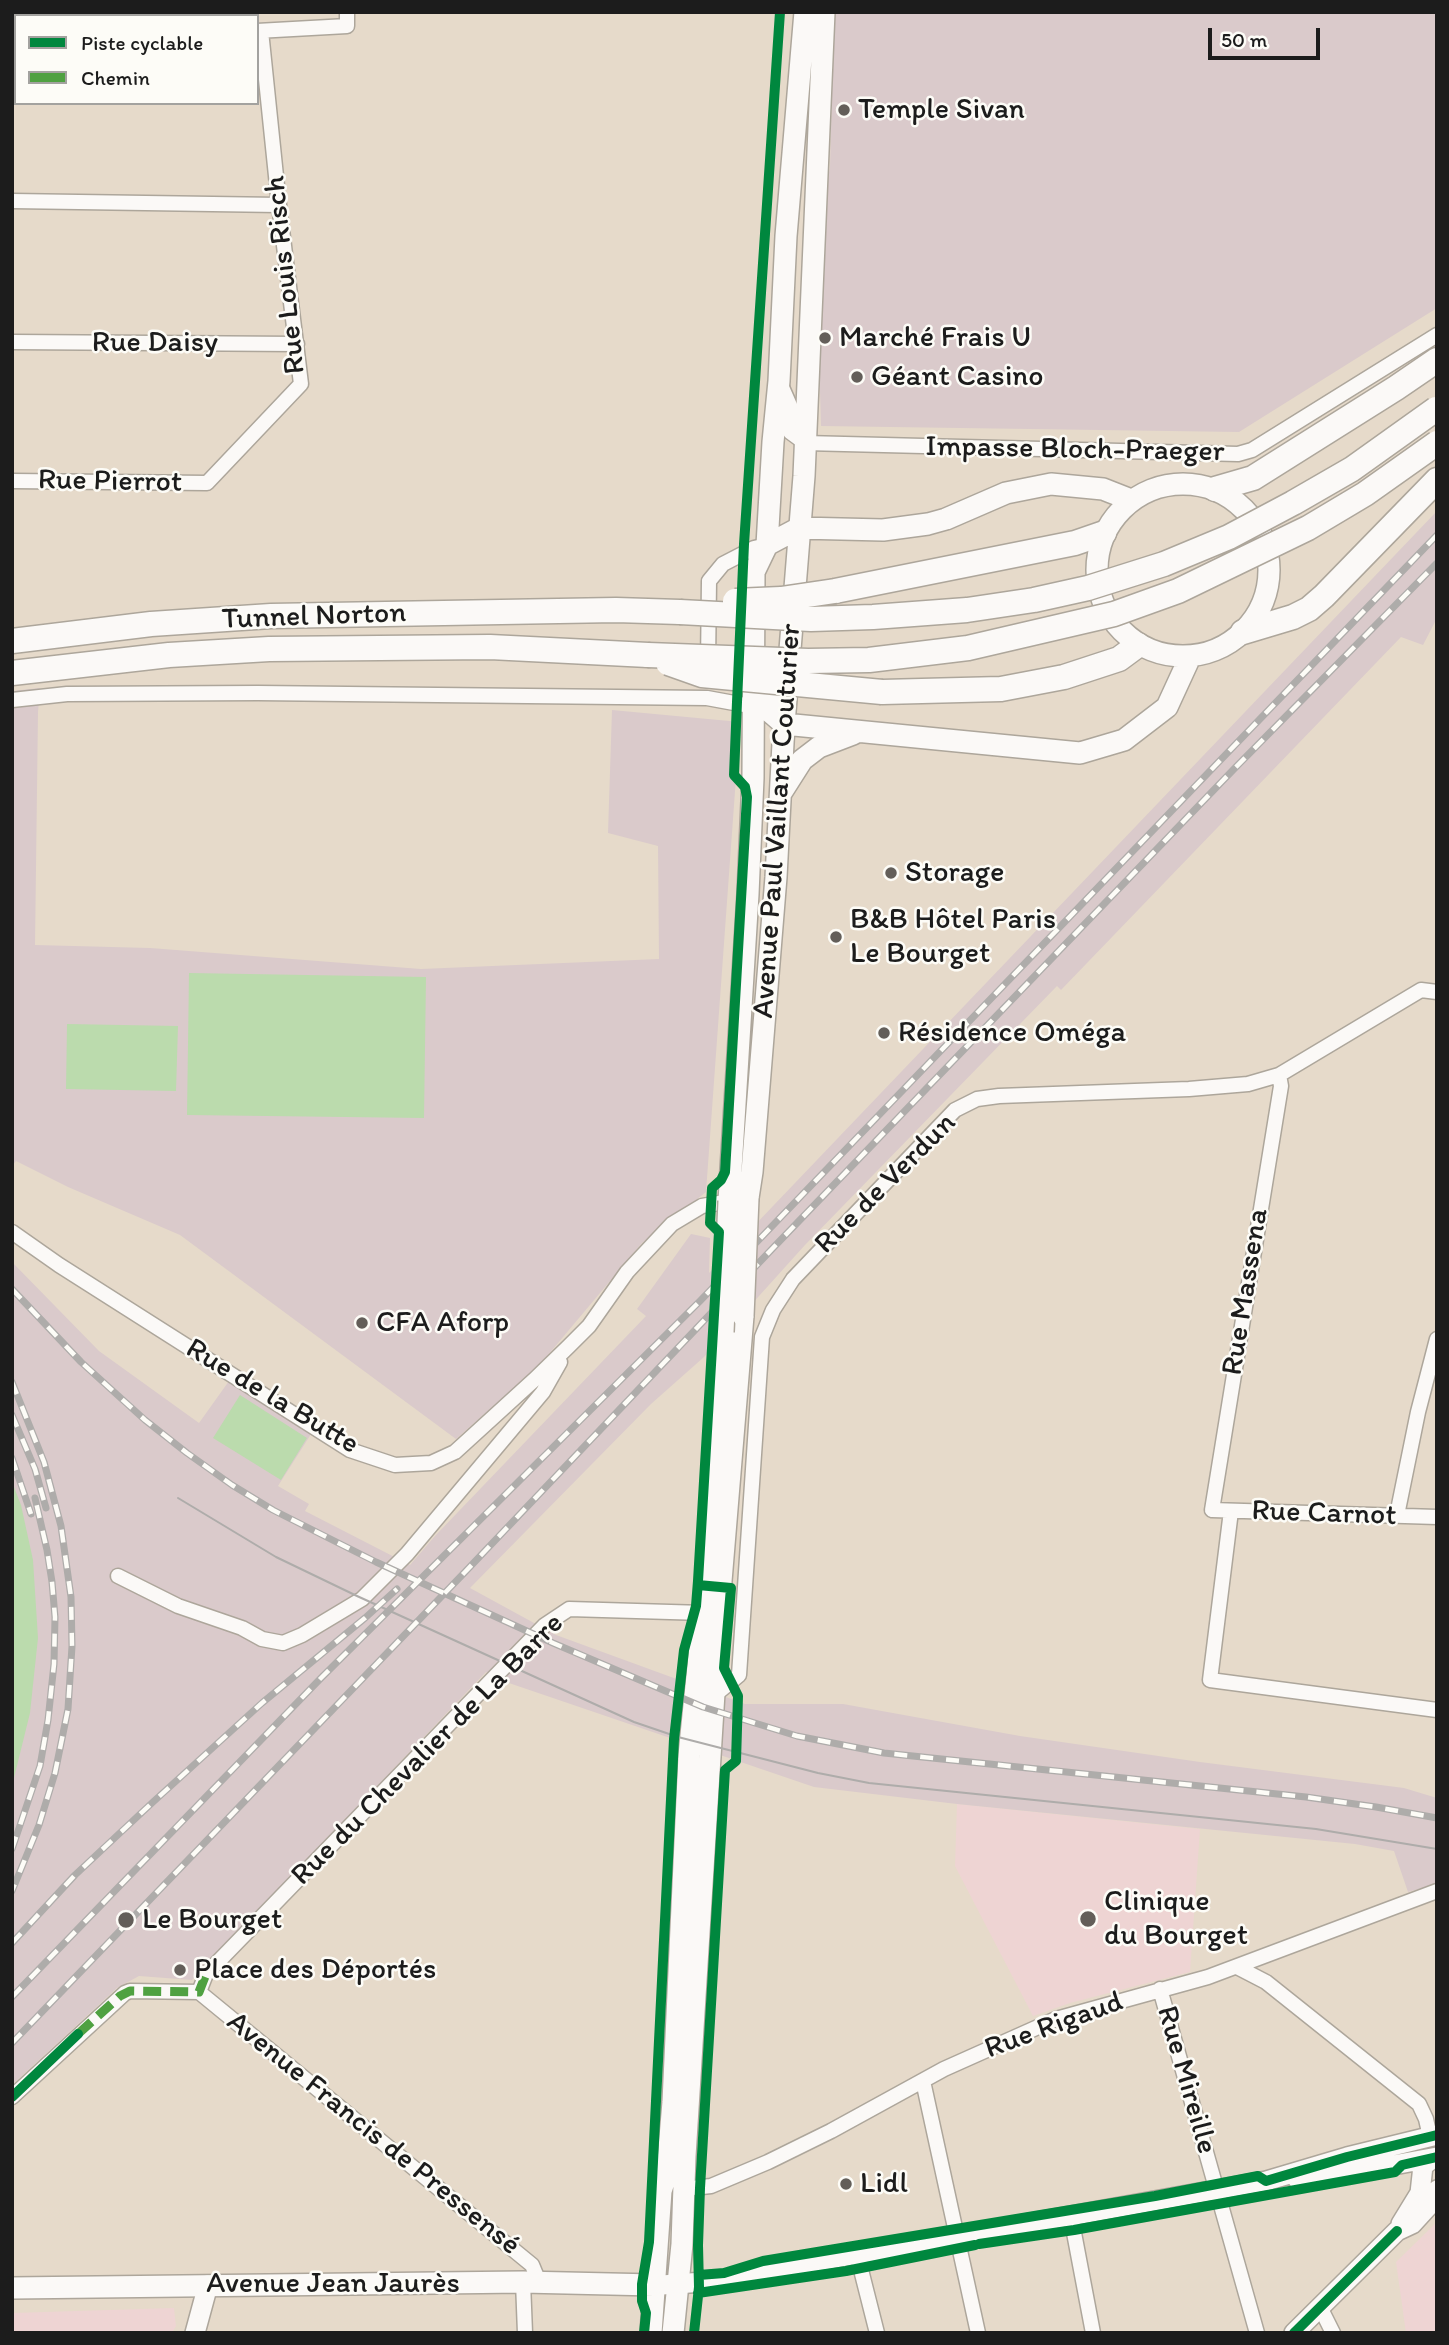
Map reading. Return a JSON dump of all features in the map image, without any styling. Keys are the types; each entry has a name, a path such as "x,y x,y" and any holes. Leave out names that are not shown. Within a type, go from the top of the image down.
{"highway":[{"path":"1215,489 1253,478 1437,360"},
{"path":"680,611 811,619 873,617 967,610 1034,600 1088,588 1164,564 1229,537 1352,469 1437,409"},
{"path":"12,673 169,655 269,649 490,647 808,661 869,660 968,648 1114,614 1178,591 1308,528 1365,494 1437,443"},
{"path":"1243,632 1293,617 1308,609 1324,596 1437,480"},
{"path":"680,611 715,602 781,599 874,585 1075,543 1104,533"},
{"name":"Tunnel Norton","path":"12,641 151,624 271,616 680,611"},
{"path":"648,655 702,676 882,692 1001,689 1064,677 1119,659 1139,645"}],"main road":[{"name":"Avenue Paul Vaillant Couturier","path":"738,1199 767,984 780,795 769,713 754,633 754,572 767,545 786,236 805,12"},
{"name":"Avenue Paul Vaillant Couturier","path":"738,1199 753,778 769,713 799,528 824,12"},
{"path":"1186,483 1215,489 1236,501 1254,519 1265,540 1268,553 1268,590 1259,613 1243,632 1218,649 1190,657 1155,652 1139,645 1119,629 1104,607 1097,583 1097,558 1104,533 1115,515 1131,500 1157,487 1186,483"},
{"path":"767,545 799,528 883,530 928,524 1006,493 1051,484 1103,489 1131,500"},
{"path":"769,713 859,732 1080,753 1124,740 1167,708 1190,657"},
{"path":"780,795 802,760 819,747 859,732"},
{"path":"673,2333 709,1797 708,1770 716,1694 721,1581 743,1316 738,1199"},
{"path":"651,2333 661,2191 667,2173 673,2102 689,1755 704,1613 723,1332 738,1199"},
{"path":"1266,2182 1347,2157 1434,2136 1435,2159"},
{"path":"654,2285 717,2281 1218,2190 1266,2182 1323,2178 1435,2159"},
{"path":"1397,2231 1420,2193 1423,2166 1435,2159"},
{"path":"1294,2333 1397,2231 1412,2224 1434,2200 1437,2190"},
{"name":"Avenue Jean Jaurès","path":"12,2288 531,2282 654,2285"},
{"path":"195,2333 208,2285"}],"street":[{"path":"259,31 347,19"},
{"name":"Rue Louis Risch","path":"207,483 301,384 259,31"},
{"path":"12,201 279,205"},
{"name":"Impasse Bloch-Praeger","path":"805,443 1238,454 1252,450 1437,335"},
{"name":"Rue Daisy","path":"12,342 297,344"},
{"name":"Avenue Paul Vaillant Couturier","path":"779,381 792,410 790,432 805,443"},
{"name":"Rue Pierrot","path":"12,481 207,483"},
{"path":"708,698 709,581 723,564 754,548 767,545"},
{"path":"12,700 67,694 245,693 708,698 769,713"},
{"name":"Rue de Verdun","path":"716,1694 739,1675 762,1337 773,1310 793,1279 955,1110 977,1099 999,1096 1189,1089 1248,1084 1279,1074 1421,990 1437,992"},
{"name":"Rue Massena","path":"1212,1510 1261,1195 1281,1086 1279,1074"},
{"name":"Rue de la Butte","path":"12,1233 350,1450 396,1465 432,1464 454,1452 589,1326 627,1272 672,1224 702,1206 738,1199"},
{"path":"1397,1515 1437,1339"},
{"path":"118,1577 178,1606 242,1628 262,1639 284,1643 302,1636 362,1599 407,1554 542,1392 569,1346"},
{"name":"Rue Carnot","path":"1212,1510 1437,1517"},
{"path":"1231,1511 1210,1680 1437,1710"},
{"name":"Rue du Chevalier de La Barre","path":"199,1992 206,1974 553,1619 569,1608 704,1613"},
{"name":"Rue Rigaud","path":"683,2189 711,2186 768,2162 955,2064 1056,2019 1237,1967 1437,1891"},
{"path":"1237,1967 1266,1982 1419,2104 1434,2136"},
{"name":"Rue Mireille","path":"1160,1989 1256,2333"},
{"path":"12,2097 120,1996 130,1991 199,1992"},
{"name":"Avenue Francis de Pressensé","path":"199,1992 532,2265 531,2282"},
{"path":"923,2081 978,2333"},
{"path":"1071,2217 1093,2333"},
{"path":"857,2254 877,2333"},
{"path":"525,2333 531,2282"},
{"path":"1320,2307 1334,2333"}],"shaded area":[{"path":"834,12 1437,12 1437,308 1239,432 821,426 816,249 830,167"},
{"path":"1437,511 1437,618 1423,645 1401,637 1061,990 1057,986 805,1245 704,1357 651,1404 470,1588 556,1635 745,1704 843,1704 1020,1736 1404,1788 1437,1798 1437,1884 1408,1892 1394,1851 1355,1844 814,1787 506,1682 486,1672 192,1980 139,1976 117,1988 12,2085 12,1262 99,1351 199,1423 229,1381 311,1434 278,1486 309,1504 305,1511 410,1565 646,1316 637,1309 691,1234 710,1238 709,1273"},
{"path":"40,688 35,945 150,948 421,969 659,959 658,846 608,833 612,710 740,722 706,1192 642,1243 537,1368 456,1439 180,1235 68,1187 16,1161 12,1166 12,691"},
{"name":"Clinique du Bourget","path":"957,1804 1200,1829 1190,1972 1070,2003 1033,2016 955,1866"},
{"path":"1437,2222 1437,2333 1406,2333 1396,2262"},
{"path":"174,2308 176,2326 172,2333 12,2333 12,2313"}],"green space":[{"path":"189,973 426,977 424,1118 187,1115"},
{"path":"67,1024 178,1026 176,1091 66,1089"},
{"path":"240,1395 307,1438 281,1480 213,1438"},
{"path":"12,1482 21,1505 33,1560 38,1638 30,1713 12,1786"}],"tram line":[{"path":"178,1498 276,1557 357,1596 634,1722 678,1737 818,1773 869,1783 1316,1829 1437,1849"}],"railway":[{"path":"12,1997 322,1677 700,1301 1437,535"},
{"path":"12,2043 1233,770 1437,563"},
{"path":"12,1289 81,1362 145,1420 232,1485 273,1510 376,1562 553,1643 703,1707 797,1736 884,1753 1306,1797 1437,1818"},
{"path":"12,1382 44,1462 61,1526 71,1597 72,1646 68,1709 55,1773 39,1825 12,1891"},
{"path":"12,1415 35,1469 46,1508"},
{"path":"12,1458 31,1514"},
{"path":"12,1849 40,1766 54,1664 55,1617 52,1582 35,1498"},
{"path":"12,1943 75,1875 153,1802 262,1703 397,1589"}],"marked path":[{"path":"78,2034 120,1996 130,1991 199,1992 206,1974 215,1965"}],"cycle path":[{"path":"644,2333 646,2313 642,2301 642,2284 649,2242 674,1739 684,1650 696,1606 698,1581 719,1232 710,1223 712,1188 725,1172 747,797 745,787 734,775 737,702 744,544 780,12"},
{"path":"694,2333 699,2287 700,2188 725,1770 736,1761 738,1696 724,1668 731,1588 698,1585"},
{"path":"12,2097 78,2034"},
{"path":"699,2275 724,2273 763,2261 1155,2196 1258,2176 1266,2181 1347,2157 1437,2135"},
{"path":"979,2244 1074,2230 1395,2172 1402,2165 1437,2157"},
{"path":"1294,2333 1397,2231"},
{"path":"698,2293 846,2271 975,2245"}],"place":[{"name":"Temple Sivan","path":"844,110"},
{"name":"Marché Frais U","path":"825,338"},
{"name":"Géant Casino","path":"857,377"},
{"name":"Storage","path":"891,873"},
{"name":"B&B Hôtel Paris Le Bourget","path":"836,937"},
{"name":"Résidence Oméga","path":"884,1033"},
{"name":"CFA Aforp","path":"362,1323"},
{"name":"Clinique du Bourget","path":"1088,1919"},
{"name":"Le Bourget","path":"126,1920"},
{"name":"Place des Déportés","path":"180,1970"},
{"name":"Lidl","path":"846,2184"}]}
